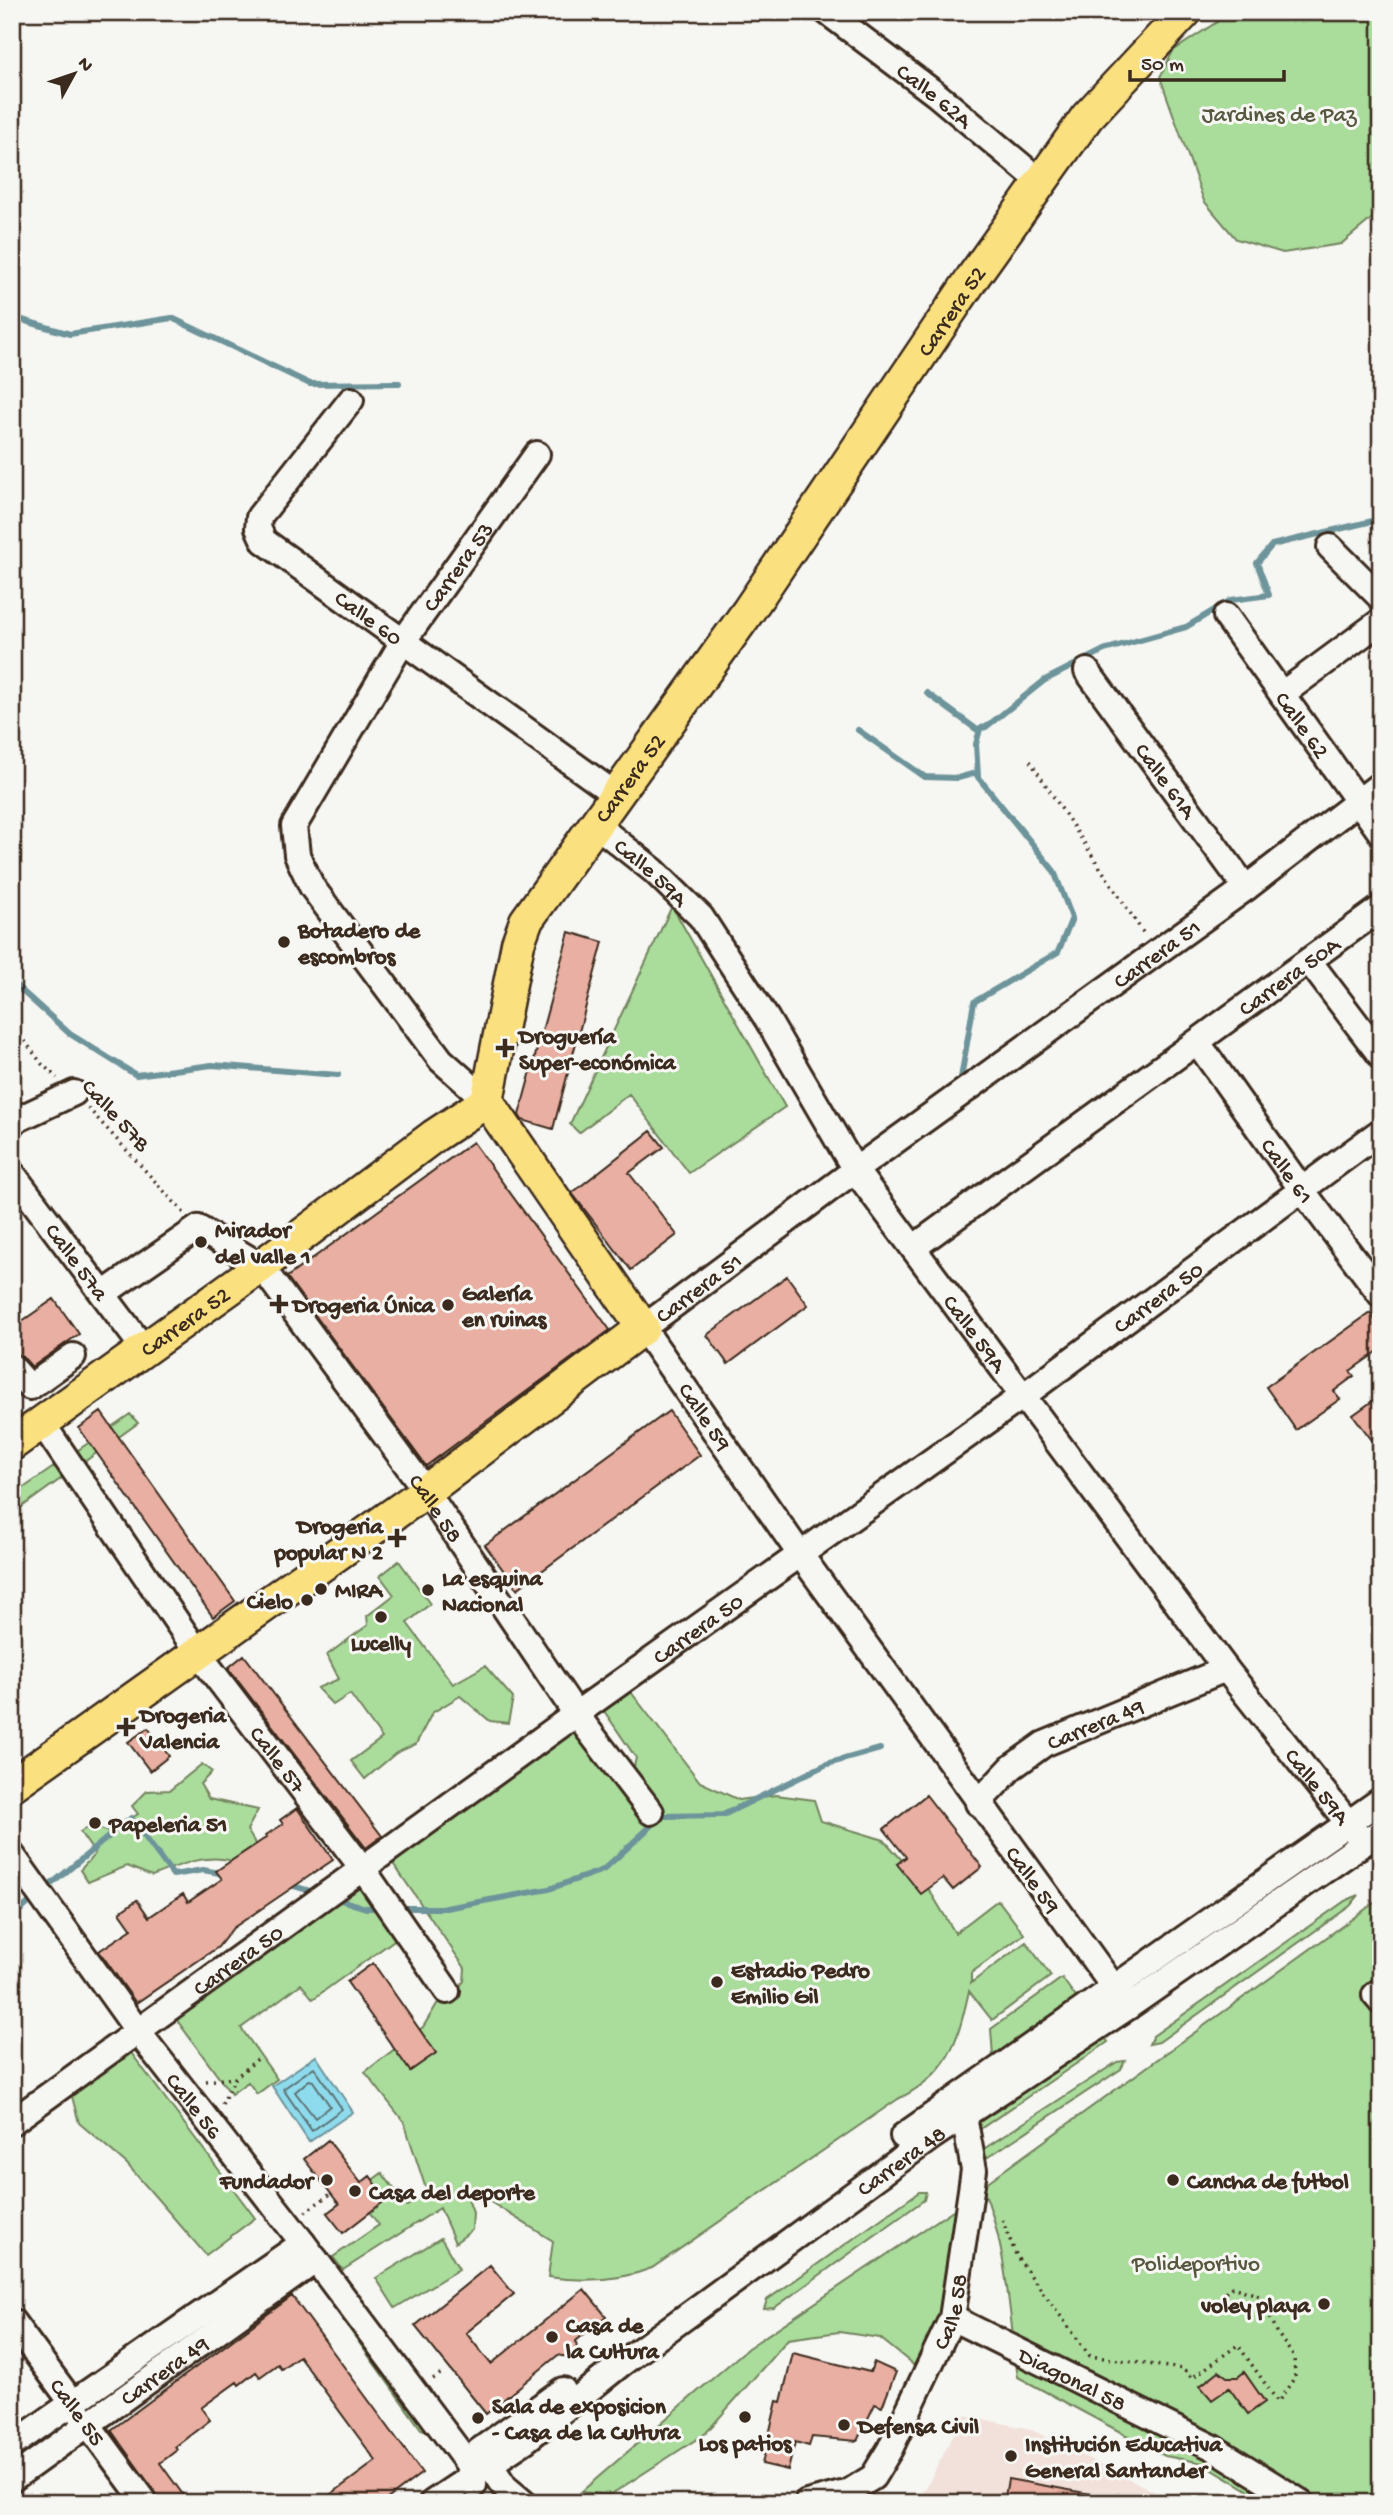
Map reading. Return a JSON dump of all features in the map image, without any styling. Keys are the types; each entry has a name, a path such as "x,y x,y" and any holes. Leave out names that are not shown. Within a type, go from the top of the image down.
{"main road":[{"name":"Carrera 52","path":"12,1444 261,1266 434,1136 487,1101 518,943 526,921 749,610 973,277 1087,117 1185,12"},
{"name":"Calle 59","path":"487,1101 643,1328"},
{"name":"Carrera 51","path":"12,1785 426,1491 643,1328"}],"street":[{"name":"Calle 62A","path":"827,12 937,95 1042,183"},
{"name":"Calle 60","path":"351,400 259,517 258,528 264,541 616,795"},
{"name":"Carrera 53","path":"294,826 402,642 537,454"},
{"path":"1330,547 1381,598"},
{"name":"Calle 62","path":"1226,616 1381,833"},
{"path":"1282,694 1381,621"},
{"name":"Calle 61A","path":"1087,671 1246,888"},
{"name":"Carrera 51","path":"643,1328 855,1170 1246,888 1381,784"},
{"name":"Calle 59A","path":"595,824 654,871 701,917 767,1019 855,1170 1226,1669 1348,1823 1372,1837"},
{"name":"Calle 59","path":"294,826 297,855 312,887 441,1060 487,1101"},
{"name":"Carrera 50A","path":"913,1248 1381,908"},
{"path":"1309,961 1381,1056"},
{"name":"Calle 61","path":"1198,1043 1301,1190 1381,1295"},
{"path":"12,1122 74,1093"},
{"name":"Carrera 50","path":"12,2123 576,1714 1023,1396 1381,1131"},
{"name":"Calle 57a","path":"12,1173 144,1349"},
{"path":"103,1294 198,1228"},
{"name":"Calle 58","path":"198,1228 261,1266 426,1491 576,1714 651,1812"},
{"name":"Calle 59","path":"643,1328 800,1554 1121,1998"},
{"path":"12,1367 30,1387 73,1356"},
{"name":"Calle 57","path":"43,1423 198,1653 363,1869 447,1991"},
{"name":"Carrera 49","path":"978,1803 1012,1767 1044,1744 1226,1669"},
{"name":"Carrera 48","path":"1121,1998 1381,1800"},
{"name":"Carrera 48","path":"432,2503 526,2440 617,2358 963,2105 1121,1998 1372,1837"},
{"name":"Calle 56","path":"12,1855 139,2033 473,2476"},
{"name":"Calle 58","path":"807,2503 836,2498 873,2477 890,2449 953,2318 974,2170 963,2105"},
{"name":"Carrera 49","path":"12,2445 73,2402 305,2255"},
{"name":"Carrera 49","path":"12,2479 89,2423 305,2255"},
{"name":"Diagonal 58","path":"953,2318 1214,2448 1302,2503"},
{"name":"Calle 55","path":"12,2321 146,2503"},
{"path":"473,2476 504,2503"},
{"path":"473,2476 505,2487 524,2503"}],"path":[{"path":"1030,761 1156,953"},
{"name":"Calle 57B","path":"12,1024 42,1064 74,1093 198,1228"},
{"path":"220,2110 235,2078 260,2057"},
{"path":"200,2082 218,2077 235,2078"},
{"path":"303,2214 329,2195"},
{"path":"1002,2220 1017,2257 1090,2356 1183,2369 1192,2378 1238,2345 1278,2402 1295,2377 1294,2357 1278,2334 1261,2296 1232,2287 1215,2302"}],"shaded area":[{"name":"Institución Educativa General Santander","path":"964,2415 1030,2429 1177,2503 918,2503"}],"green space":[{"name":"Jardines de Paz","path":"1232,12 1381,12 1381,211 1341,244 1283,253 1236,239 1204,201 1160,77 1173,51"},
{"path":"672,906 785,1107 689,1173 629,1094 579,1133 570,1124"},
{"path":"130,1414 138,1423 12,1514 12,1496"},
{"path":"399,1561 430,1604 407,1623 453,1684 485,1666 513,1698 508,1723 490,1721 460,1696 432,1713 416,1744 396,1753 365,1779 351,1761 382,1738 350,1694 333,1705 317,1688 339,1679 327,1655 368,1625 367,1616 394,1595 380,1576"},
{"name":"Estadio Pedro Emilio Gil","path":"624,1683 700,1782 739,1800 776,1795 814,1800 821,1821 884,1840 930,1891 955,1933 998,1900 1024,1934 971,1973 971,1983 1026,1942 1051,1976 992,2020 969,1991 955,2042 940,2068 929,2079 652,2268 627,2276 600,2279 548,2277 553,2241 476,2193 466,2193 473,2213 472,2230 455,2243 440,2208 343,2270 333,2257 379,2225 355,2193 382,2173 407,2206 427,2192 404,2122 365,2072 423,2027 445,1991 458,1988 464,1981 465,1968 390,1859 580,1715 633,1770 636,1758 598,1702"},
{"path":"202,1764 212,1772 200,1784 209,1799 258,1810 247,1830 261,1853 243,1865 220,1859 197,1860 152,1876 127,1866 88,1882 80,1870 95,1854 80,1832 91,1825 108,1832 138,1814 132,1806 147,1791 170,1790"},
{"path":"359,1886 397,1938 313,1999 301,1984 241,2028 277,2079 257,2094 248,2082 231,2094 176,2019"},
{"path":"1359,1895 1350,1906 1159,2042 1149,2044 1153,2036 1345,1901"},
{"name":"Polideportivo","path":"1381,1898 1381,2503 1269,2503 1203,2463 1165,2456 1018,2377 1002,2255 982,2186"},
{"path":"1062,1978 1108,2042 967,2138 994,2070 991,2029"},
{"path":"126,2046 255,2218 206,2255 127,2164 79,2123 70,2089"},
{"path":"1125,2061 1121,2069 979,2163 973,2156 1117,2062"},
{"path":"919,2192 926,2192 924,2200 774,2308 764,2309 767,2300"},
{"path":"959,2206 964,2210 975,2255 936,2383 880,2338 839,2332 788,2339 706,2433 610,2495 581,2492 748,2348"},
{"path":"441,2238 459,2269 395,2308 376,2278"},
{"path":"320,2273 430,2432 421,2429 312,2277"}],"water":[{"path":"316,2056 353,2112 309,2142 272,2086"}],"building":[{"path":"569,932 603,942 553,1129 522,1120 519,1115"},
{"path":"651,1131 664,1147 629,1173 677,1235 631,1270 572,1193"},
{"name":"Galería en ruinas","path":"473,1142 610,1330 426,1466 287,1277"},
{"path":"787,1276 808,1305 728,1364 707,1335"},
{"path":"54,1299 79,1334 32,1367 23,1357 12,1353 12,1328"},
{"path":"1370,1313 1381,1328 1381,1349 1350,1371 1354,1376 1334,1391 1340,1399 1296,1430 1266,1387"},
{"path":"1381,1395 1381,1452 1353,1415"},
{"path":"669,1411 700,1455 517,1589 485,1545"},
{"path":"101,1412 235,1601 213,1617 79,1428"},
{"path":"244,1655 382,1836 366,1848 228,1668"},
{"path":"148,1728 169,1756 150,1771 128,1742"},
{"path":"926,1795 982,1867 953,1890 943,1878 921,1894 897,1864 906,1857 884,1829"},
{"path":"297,1808 333,1860 233,1928 218,1947 136,2003 99,1951 132,1929 120,1912 137,1900 149,1917 183,1894 188,1902 222,1879 216,1871 267,1837 266,1835 283,1824 280,1820"},
{"path":"373,1963 436,2053 410,2071 347,1982"},
{"name":"Casa del deporte","path":"328,2140 361,2183 370,2176 387,2199 343,2233 327,2213 339,2204 304,2159"},
{"name":"Casa de la Cultura","path":"490,2265 514,2294 466,2333 491,2364 584,2289 606,2316 576,2341 578,2359 558,2355 486,2414 415,2326"},
{"path":"292,2296 422,2473 382,2503 319,2503 376,2461 299,2356 281,2369 278,2364 260,2377 256,2372 239,2385 237,2382 201,2408 210,2420 175,2447 177,2450 160,2463 189,2503 162,2503 111,2430"},
{"path":"793,2353 870,2372 874,2362 896,2372 882,2407 875,2404 857,2441 812,2437 809,2446 795,2442 788,2470 762,2464 777,2401 781,2402"},
{"path":"1219,2371 1227,2377 1238,2377 1244,2372 1265,2402 1248,2414 1229,2388 1212,2400 1200,2386"},
{"path":"1008,2479 1091,2494 1090,2503 1004,2503"}],"waterway":[{"path":"851,12 858,23"},
{"path":"12,317 70,334 172,318 310,384 399,383"},
{"path":"927,693 976,729 986,727 1045,680 1104,650 1186,627 1231,600 1269,595 1257,563 1272,545 1381,519"},
{"path":"961,1078 974,1002 1058,952 1072,918 1054,871 978,777 976,744 980,729"},
{"path":"858,730 925,777 958,778 976,773"},
{"path":"12,982 70,1034 136,1075 212,1065 338,1075"},
{"path":"399,1908 446,1908 549,1889 603,1870 662,1816 723,1815 827,1764 880,1749"},
{"path":"43,1891 131,1818 173,1875 203,1870 225,1874"},
{"path":"287,1884 317,1893"},
{"path":"12,1910 22,1909 34,1898"},
{"path":"334,1898 366,1908 381,1908"}],"place":[{"name":"Botadero de escombros","path":"284,942"},
{"name":"Droguería Super-económica","path":"505,1048"},
{"name":"Mirador del valle 1","path":"201,1242"},
{"name":"Drogeria Única","path":"279,1304"},
{"name":"Galería en ruinas","path":"448,1305"},
{"name":"Drogeria popular N 2","path":"397,1538"},
{"name":"MIRA","path":"321,1589"},
{"name":"La esquina Nacional","path":"428,1590"},
{"name":"Cielo","path":"307,1600"},
{"name":"Lucelly","path":"381,1617"},
{"name":"Drogeria Valencia","path":"126,1727"},
{"name":"Papeleria 51","path":"95,1823"},
{"name":"Estadio Pedro Emilio Gil","path":"717,1982"},
{"name":"Fundador","path":"327,2180"},
{"name":"Cancha de futbol","path":"1173,2180"},
{"name":"Casa del deporte","path":"355,2191"},
{"name":"voley playa","path":"1324,2304"},
{"name":"Casa de la Cultura","path":"552,2337"},
{"name":"Los patios","path":"745,2417"},
{"name":"Sala de exposicion - Casa de la Cultura","path":"478,2418"},
{"name":"Defensa Civil","path":"844,2425"},
{"name":"Institución Educativa General Santander","path":"1011,2456"}]}
